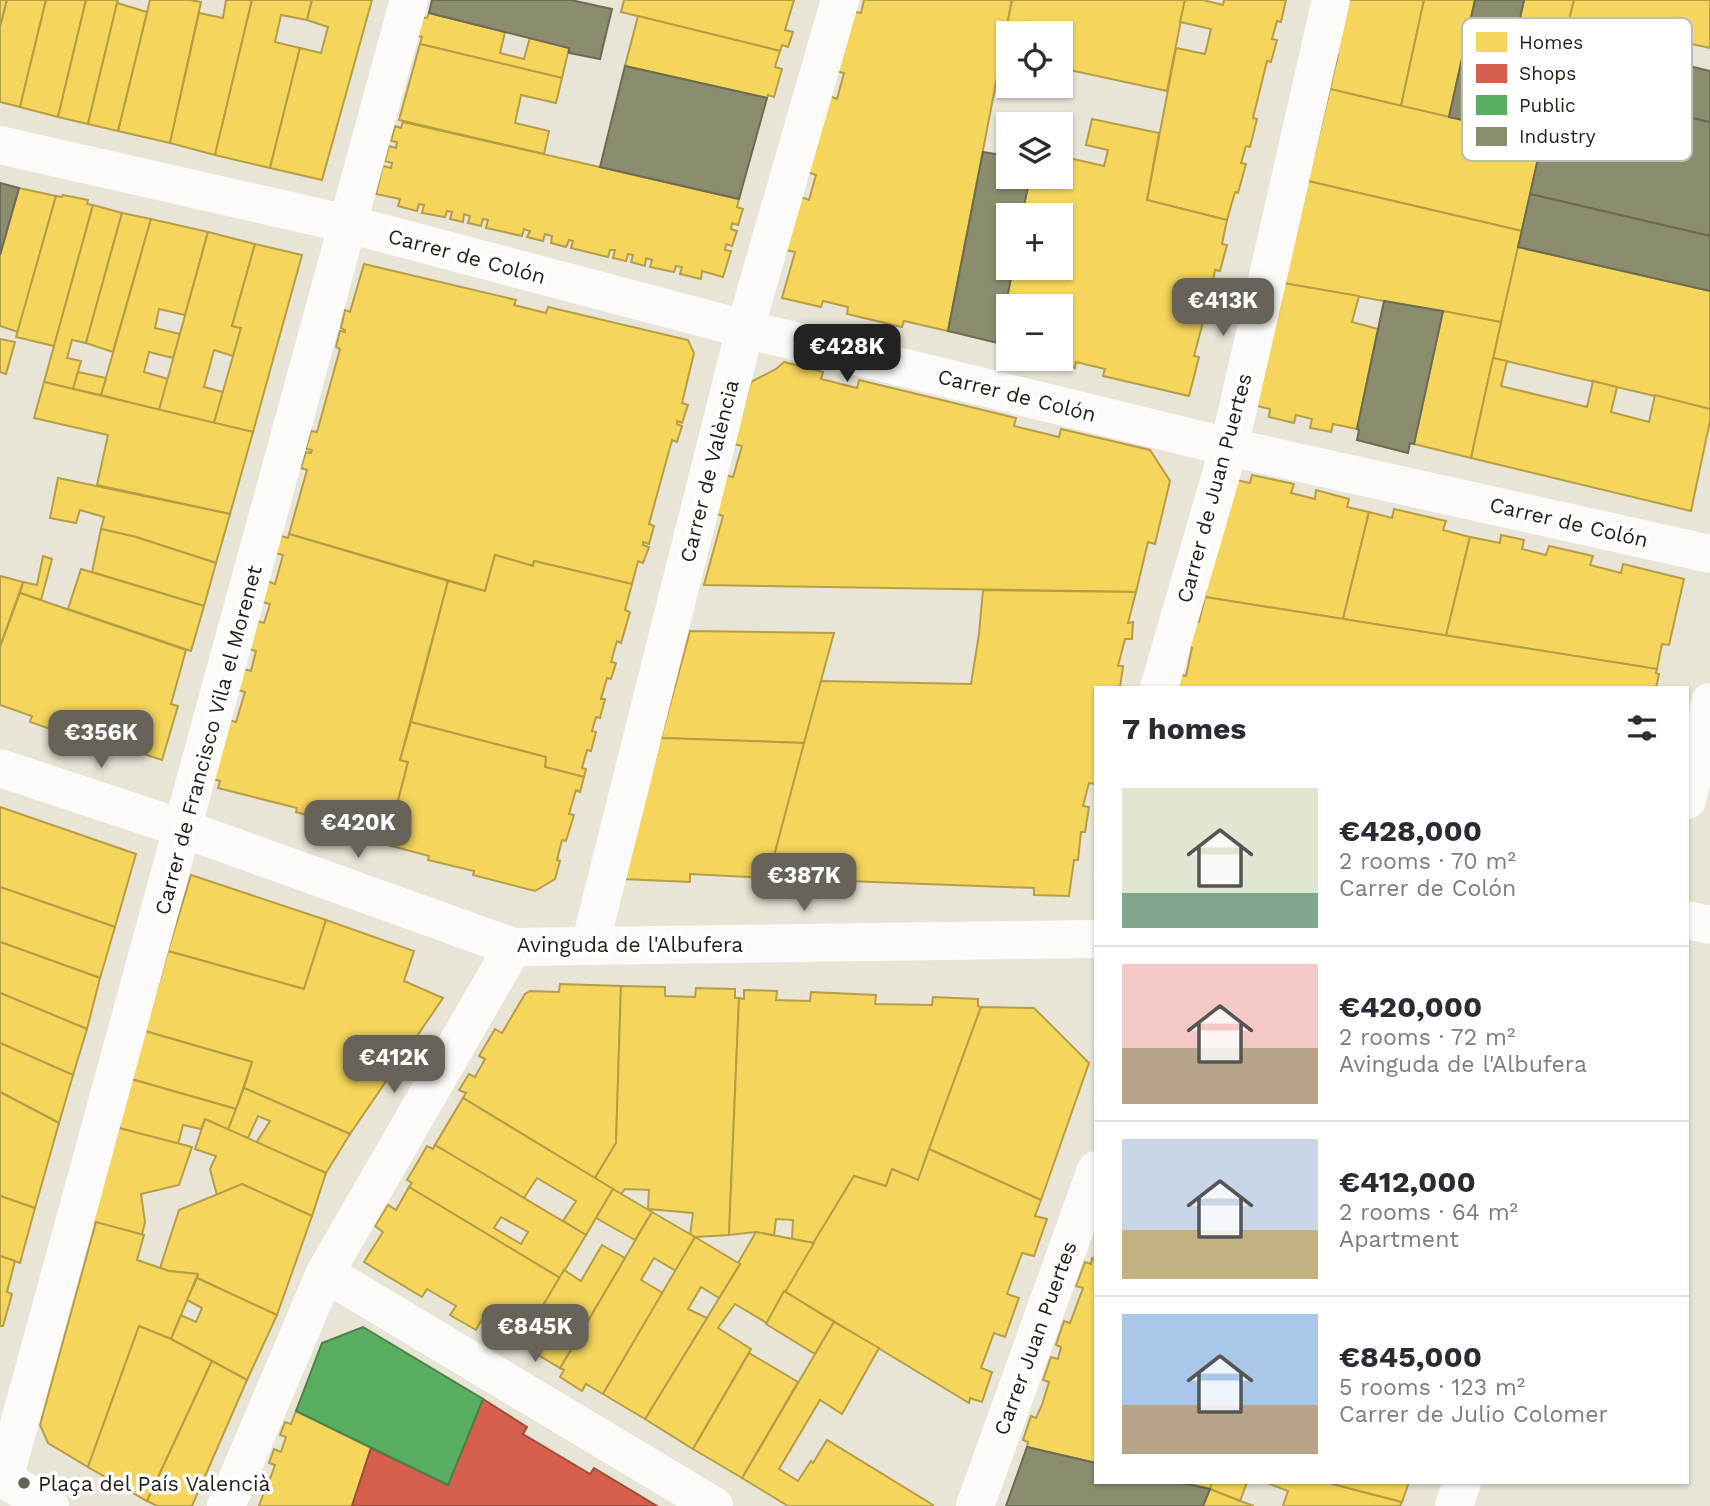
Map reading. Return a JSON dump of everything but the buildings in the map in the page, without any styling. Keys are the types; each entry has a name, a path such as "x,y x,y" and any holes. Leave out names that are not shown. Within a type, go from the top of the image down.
{"street":[{"name":"Carrer de Francisco Vila el Morenet","path":"1,1478 9,1461 184,829 409,0"},
{"name":"Carrer de València","path":"590,945 745,329 840,0"},
{"name":"Carrer de Juan Puertes","path":"1160,686 1229,447 1331,0"},
{"name":"Carrer de Colón","path":"0,145 348,224 745,329 1229,447 1710,554"},
{"path":"1689,791 1710,702"},
{"name":"Avinguda de l'Albufera","path":"0,768 184,829 513,947 1094,939"},
{"path":"1689,920 1710,925"},
{"path":"226,1506 325,1273 513,947"},
{"name":"Carrer Juan Puertes","path":"975,1506 1094,1176"},
{"path":"325,1273 715,1506"},
{"path":"1,1478 50,1506"},
{"path":"1454,1506 1461,1484"}],"place":[{"name":"Plaça del País Valencià","path":"24,1483"}]}
